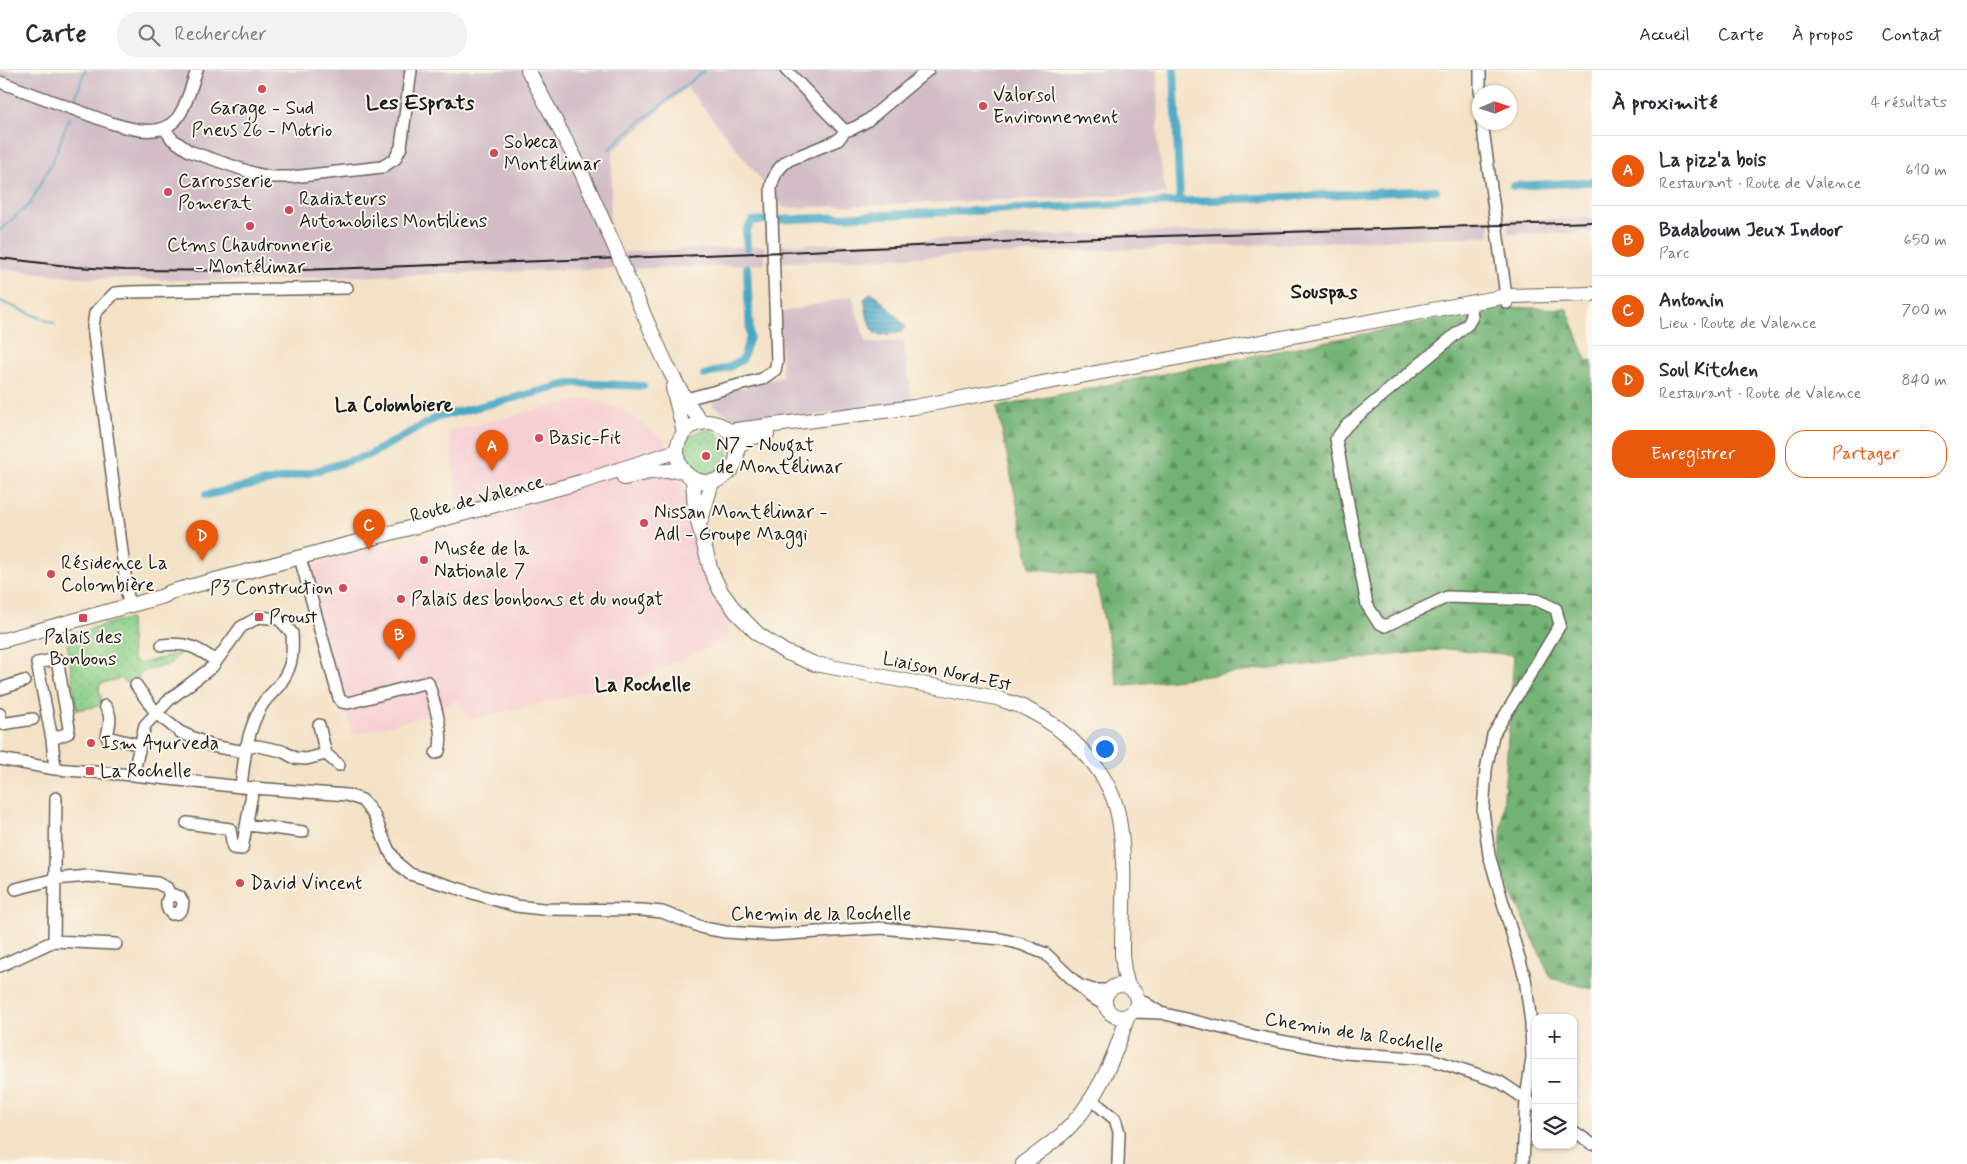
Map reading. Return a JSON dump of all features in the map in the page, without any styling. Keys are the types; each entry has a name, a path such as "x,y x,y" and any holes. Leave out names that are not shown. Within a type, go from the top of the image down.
{"main road":[{"path":"528,70 575,158 661,352 686,399 702,423"},
{"path":"728,431 914,407 1507,299 1592,294"},
{"path":"1507,299 1592,302"},
{"path":"736,448 750,438 774,433 872,422 948,410 1471,305"},
{"path":"661,352 678,404 684,432"},
{"path":"702,423 717,424 728,431 736,448 731,470 712,482 702,482 688,475 678,461 677,451 680,438 684,432 696,424 702,423"},
{"name":"Route de Valence","path":"0,641 130,606 164,596 170,592 274,563 597,477 677,451"},
{"name":"Route de Valence","path":"164,596 172,597 302,565 579,492 641,473 688,475"},
{"name":"Liaison Nord-Est","path":"688,475 711,572 720,590 736,612 758,634 785,652 815,664 997,698 1025,708 1060,728 1087,754 1105,783 1117,811 1122,837 1122,954 1128,986"},
{"path":"699,526 712,482"},
{"name":"Liaison Nord-Est","path":"1112,988 1119,972 1122,954"},
{"path":"1023,1164 1061,1135 1092,1100 1106,1073 1130,1014 1137,1005 1134,991 1128,986 1121,985 1112,988 1106,998 1110,1010 1116,1047"},
{"path":"1110,1010 1120,1016 1130,1014"}],"street":[{"path":"0,82 127,128 153,132 173,123 180,114 197,70"},
{"path":"164,128 172,139 189,152 253,173 272,177 292,177 382,167 395,159 401,148 411,70"},
{"path":"786,70 845,131"},
{"path":"686,399 762,379 775,370 777,361 772,180 783,164 838,140 845,131 867,121 928,70"},
{"path":"1480,70 1480,85"},
{"path":"1483,130 1500,264 1507,299"},
{"path":"130,606 93,327 95,313 115,293 346,288"},
{"path":"1471,305 1472,318 1468,324 1347,425 1336,439 1367,605 1378,622 1385,626 1447,597 1537,600 1556,609 1560,625 1493,735 1486,770 1483,811 1489,855 1525,978 1532,1023 1531,1103 1523,1164"},
{"path":"302,565 339,698 342,702 348,703 428,682 437,717 441,745 436,753"},
{"path":"133,774 145,725 170,699 212,667 241,627 259,617 279,618 292,633 293,658 282,681 262,704 245,749 247,828 242,849 233,848 230,829"},
{"path":"162,645 190,645 216,661"},
{"path":"52,738 68,734 70,728 57,659 37,663 52,738 55,769"},
{"path":"0,689 24,681"},
{"path":"136,685 156,714 180,732 212,746 245,749 258,746 282,751 295,758 306,759 326,754"},
{"path":"105,706 111,716 107,737 140,745"},
{"path":"0,714 2,724 33,719"},
{"path":"319,724 326,754 339,765"},
{"name":"Chemin de la Rochelle","path":"0,760 55,769 133,774 247,788 347,796 362,800 374,815 388,849 398,864 410,874 516,906 543,909 662,912 704,928 725,932 772,935 881,928 1001,939 1022,944 1046,954 1091,997 1110,1010"},
{"path":"54,941 56,798"},
{"path":"187,823 230,829 247,828 303,832"},
{"path":"16,889 68,877 102,876 157,883 167,888 170,896 180,897 183,902 182,910 178,913"},
{"path":"0,966 54,941 116,944"},
{"path":"1079,985 1093,990 1112,988"},
{"name":"Chemin de la Rochelle","path":"1137,998 1160,1013"},
{"name":"Chemin de la Rochelle","path":"1130,1014 1160,1013 1259,1037 1344,1053 1430,1059 1500,1082 1531,1103"},
{"path":"1092,1100 1115,1119 1119,1132 1118,1164"},
{"path":"1577,1134 1592,1144"}],"shaded area":[{"path":"0,70 1157,70 1158,146 1166,194 784,208 687,87 613,151 608,248 618,268 224,281 88,278 0,268"},
{"path":"1592,217 1592,232 1508,234 1507,220"},
{"path":"1489,220 1490,236 782,262 781,245"},
{"path":"765,246 765,264 630,269 623,252"},
{"path":"852,296 866,343 904,341 912,403 752,423 734,418 713,406 714,398 722,393 782,377 780,313"},
{"path":"588,398 622,409 665,441 686,497 703,570 717,603 729,618 728,639 635,680 470,720 457,699 429,715 353,735 305,567 462,526 448,431"}],"green space":[{"path":"1499,307 1567,309 1587,361 1592,360 1592,989 1551,978 1499,865 1514,655 1447,649 1118,686 1095,576 1030,568 997,407"},
{"path":"710,430 722,436 727,443 727,461 722,468 715,473 702,474 690,468 685,461 684,448 690,436 697,431"},
{"path":"130,618 132,659 140,664 180,653 169,665 139,673 138,680 127,683 121,678 100,684 99,692 102,698 98,706 77,710 66,635"}],"water":[{"path":"870,293 876,295 903,323 905,328 900,333 875,334 868,320 864,299"}],"waterway":[{"path":"74,102 85,70"},
{"path":"609,149 705,70"},
{"path":"1174,70 1180,201"},
{"path":"0,230 30,204 54,158 69,118"},
{"path":"1513,186 1592,182"},
{"path":"747,248 746,231 752,221 1436,190"},
{"path":"704,375 727,368 742,360 750,337 747,268"},
{"path":"0,301 55,324"},
{"path":"206,495 312,472 369,455 438,417 573,383 643,386"}],"railway":[{"path":"0,258 76,267 125,270 275,271 786,252 1068,239 1592,222"}],"place":[{"name":"Garage - Sud Pneus 26 - Motrio","path":"262,89"},
{"name":"Valorsol Environnement","path":"983,106"},
{"name":"Sobeca Montélimar","path":"494,153"},
{"name":"Carrosserie Pomerat","path":"168,192"},
{"name":"Radiateurs Automobiles Montiliens","path":"289,210"},
{"name":"Ctms Chaudronnerie - Montélimar","path":"250,226"},
{"name":"Basic-Fit","path":"539,438"},
{"name":"N7 - Nougat de Montélimar","path":"706,456"},
{"name":"La pizz'a bois","path":"492,471"},
{"name":"Nissan Montélimar - Adl - Groupe Maggi","path":"644,523"},
{"name":"Antonin","path":"369,550"},
{"name":"Musée de la Nationale 7","path":"424,560"},
{"name":"Soul Kitchen","path":"202,561"},
{"name":"Résidence La Colombière","path":"51,574"},
{"name":"P3 Construction","path":"343,588"},
{"name":"Palais des bonbons et du nougat","path":"401,599"},
{"name":"Proust","path":"259,617"},
{"name":"Palais des Bonbons","path":"83,618"},
{"name":"Badaboum Jeux Indoor","path":"399,660"},
{"name":"Ism Ayurveda","path":"91,743"},
{"name":"La Rochelle","path":"90,771"},
{"name":"David Vincent","path":"240,883"}],"district":[{"name":"Les Esprats","path":"420,103"},
{"name":"Souspas","path":"1324,292"},
{"name":"La Colombiere","path":"394,405"},
{"name":"La Rochelle","path":"643,685"}]}
